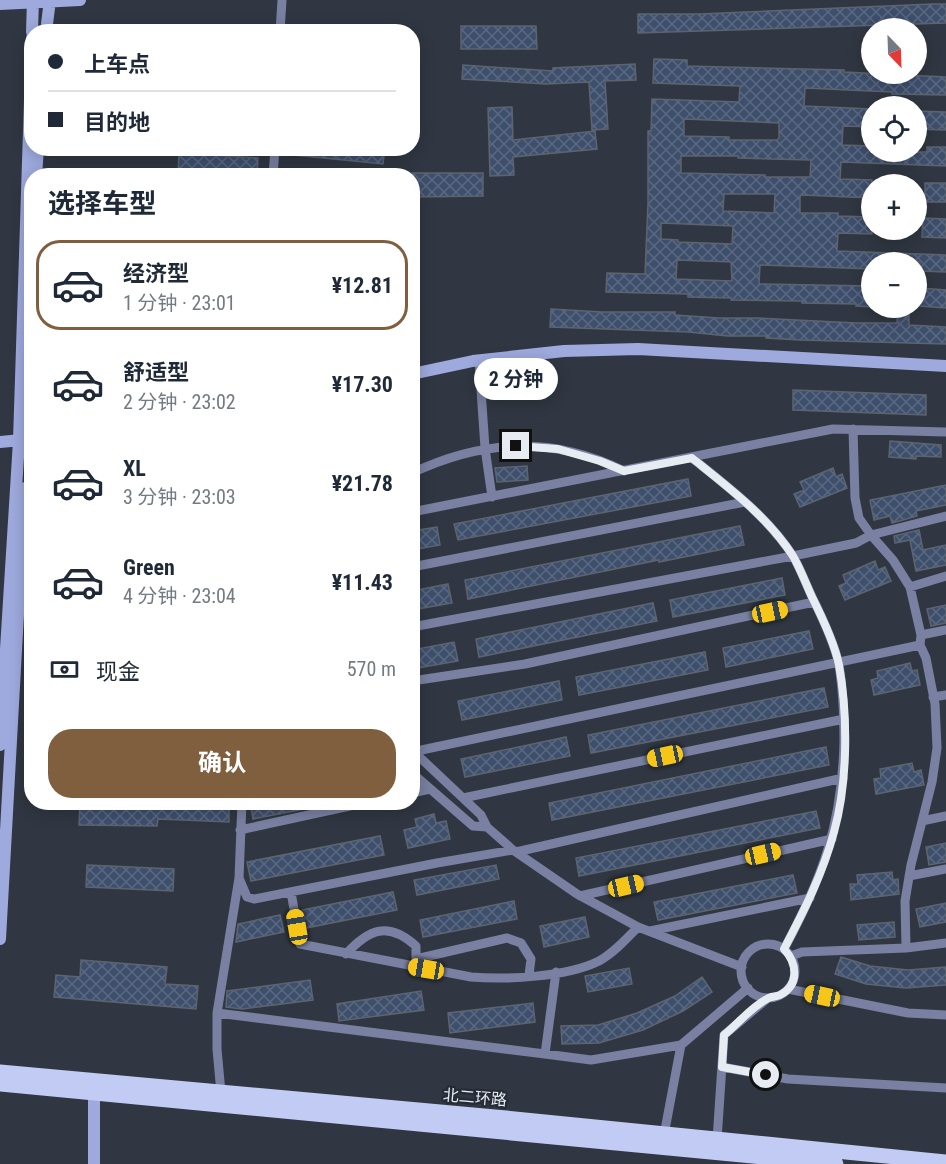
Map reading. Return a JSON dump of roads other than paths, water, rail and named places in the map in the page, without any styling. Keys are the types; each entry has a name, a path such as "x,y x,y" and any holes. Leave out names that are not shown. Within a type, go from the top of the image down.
{"main road":[{"name":"北二环路","path":"0,1072 946,1162"},
{"name":"北二环路","path":"0,1084 836,1164"}],"street":[{"path":"0,4 80,0"},
{"path":"280,24 282,0"},
{"path":"32,24 33,1"},
{"path":"46,24 50,1"},
{"path":"420,372 479,361 564,351 638,349 946,366"},
{"path":"479,361 485,448 492,497"},
{"path":"420,510 833,429 946,432"},
{"path":"853,429 855,498 859,518 893,560 910,587 926,658 941,752 909,876 905,901 906,948"},
{"path":"0,442 24,440"},
{"path":"420,470 453,456 485,448 530,446 558,449 600,461 624,471"},
{"path":"692,458 745,502 793,556 839,663 844,720 843,778 832,838 810,898 784,949"},
{"path":"0,745 24,463"},
{"path":"0,939 24,478"},
{"path":"420,565 745,502"},
{"path":"420,626 856,543 871,535 946,516"},
{"path":"910,587 946,576"},
{"path":"420,680 525,664 814,602"},
{"path":"420,750 839,663 921,640 946,630"},
{"path":"933,697 946,695"},
{"path":"463,798 844,720"},
{"path":"420,758 481,815 487,827 514,851 580,896 638,927 742,967"},
{"path":"239,878 247,897 254,899 437,863 514,851 843,778"},
{"path":"420,780 473,826 487,827"},
{"path":"420,791 430,789"},
{"path":"221,1093 217,1013 239,878 241,810"},
{"path":"240,830 331,810"},
{"path":"922,821 946,816"},
{"path":"580,896 832,838"},
{"path":"909,876 946,869"},
{"path":"291,892 300,944 471,977 495,979 581,968 600,960 638,927"},
{"path":"648,931 810,898"},
{"path":"345,954 360,938 377,931 393,931 407,939 416,946 416,959 507,938 521,944 531,959 529,975"},
{"path":"791,956 802,952 906,948 946,943"},
{"path":"717,1140 724,1035 768,998 788,989 795,973 791,956 774,944 763,944 753,949 745,957 742,967 742,978 748,988 757,995 768,998"},
{"path":"545,1054 556,972"},
{"path":"217,1013 591,1060 681,1045 748,988"},
{"path":"788,989 908,1013 946,1015"},
{"path":"664,1135 681,1045"},
{"path":"722,1067 788,1079 946,1088"},
{"path":"94,1093 94,1164"}]}
